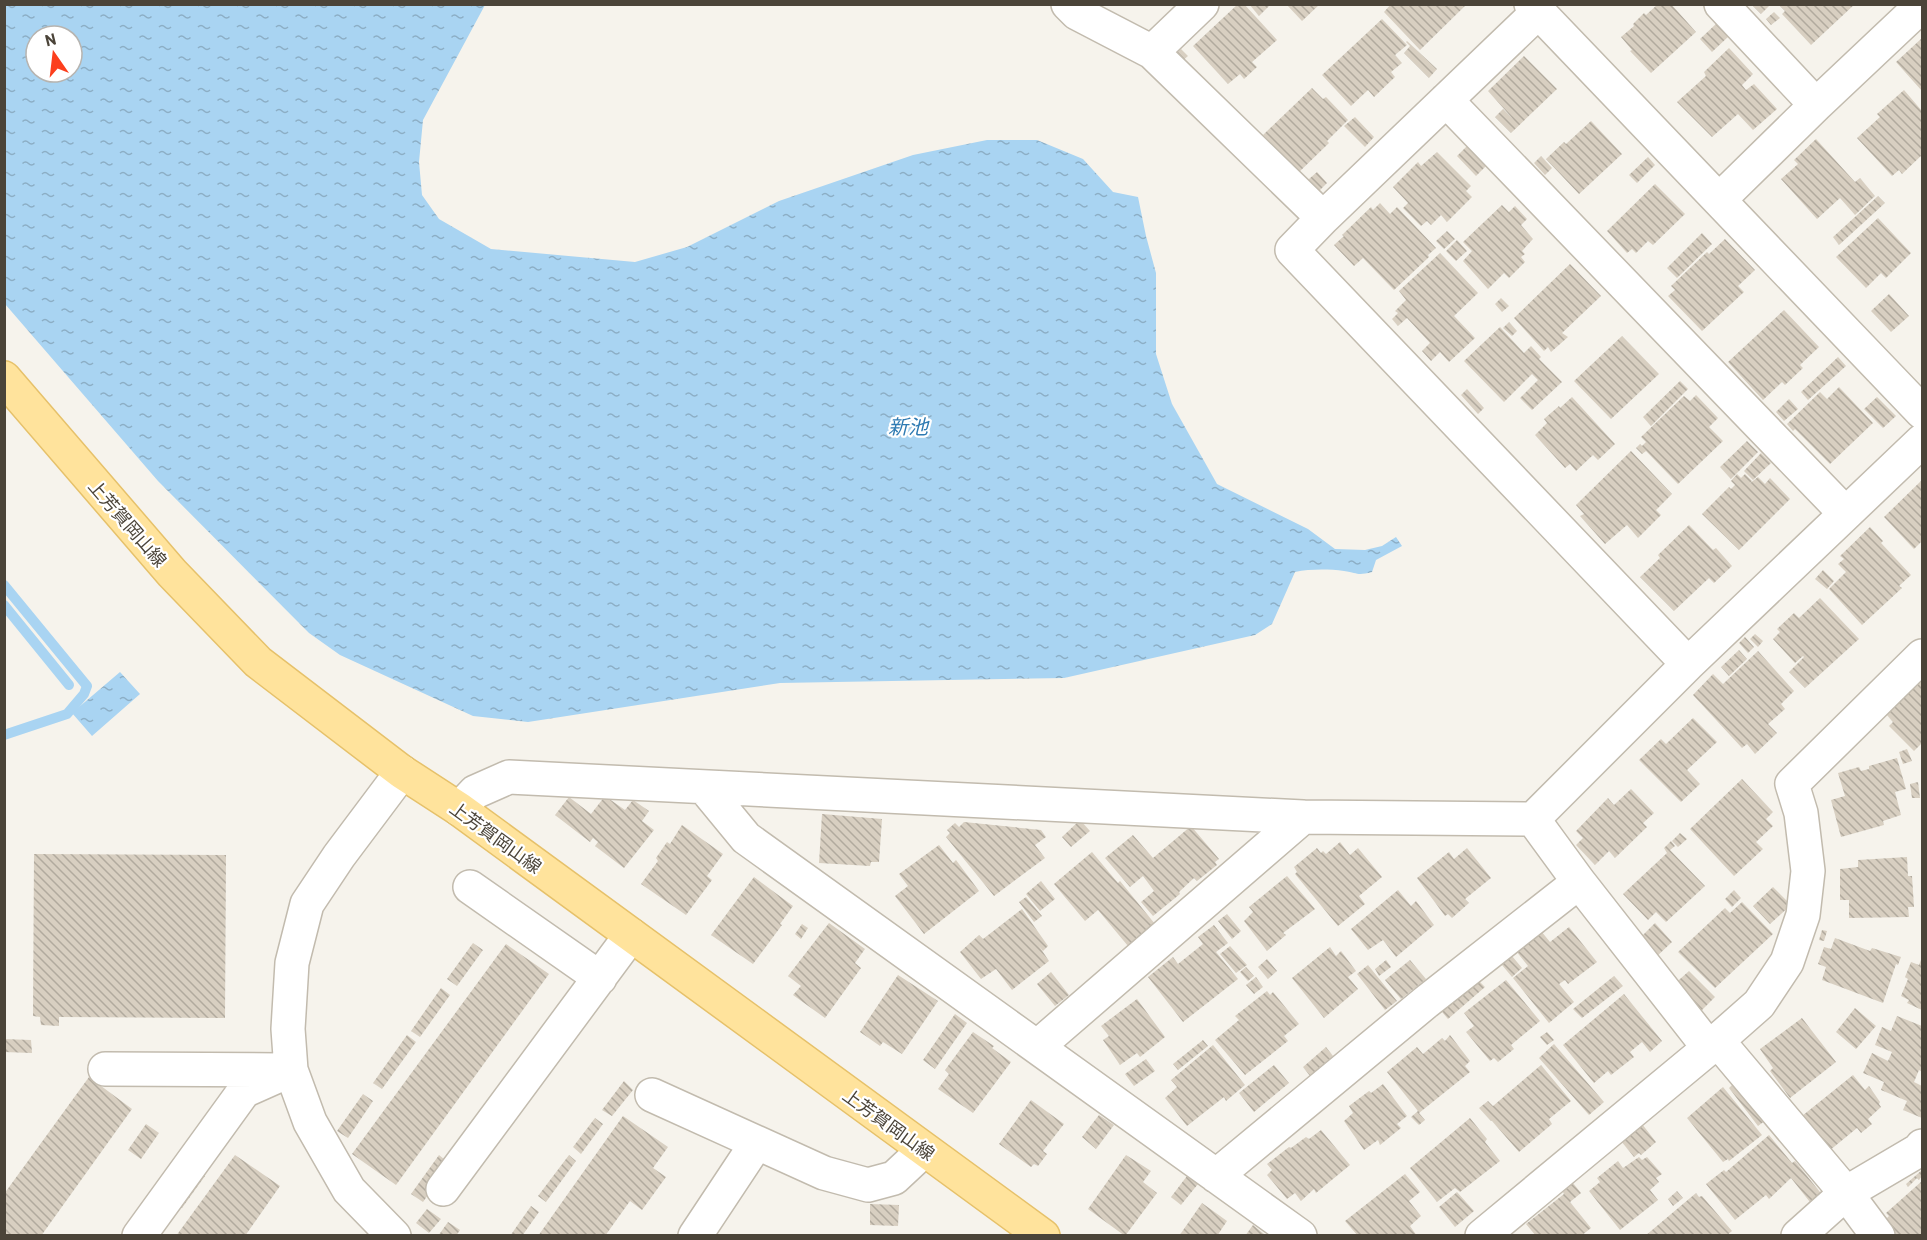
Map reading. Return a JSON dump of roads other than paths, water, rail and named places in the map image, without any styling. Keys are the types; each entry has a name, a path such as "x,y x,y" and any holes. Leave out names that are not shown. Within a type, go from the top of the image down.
{"main road":[{"name":"上芳賀岡山線","path":"4,378 172,573 258,662 402,772 459,810 631,934 1043,1236"}],"street":[{"path":"1068,4 1077,13 1152,52 1323,218"},
{"path":"1152,52 1202,4"},
{"path":"1721,4 1816,105"},
{"path":"1719,200 1923,5"},
{"path":"1688,664 1292,250 1446,100 1534,8 1923,412"},
{"path":"1446,100 1845,513"},
{"path":"459,810 475,792 509,777 1303,817 1533,819 1688,664 1923,441"},
{"path":"1482,1236 1759,1004 1787,962 1803,915 1808,870 1801,813 1792,784 1923,656"},
{"path":"394,1236 350,1190 310,1122 291,1070 288,1029 292,963 307,904 339,856 402,772"},
{"path":"704,787 746,838 1300,1236"},
{"path":"1037,1047 1303,817"},
{"path":"1533,819 1579,882 1713,1044 1846,1193 1878,1236"},
{"path":"1216,1176 1426,1002 1579,882"},
{"path":"470,887 600,978"},
{"path":"443,1189 631,934"},
{"path":"105,1069 291,1070"},
{"path":"139,1236 244,1090 291,1070"},
{"path":"652,1095 824,1173 868,1185 894,1178 924,1150"},
{"path":"694,1236 756,1144"},
{"path":"1798,1236 1846,1193 1923,1146"}],"water":[{"name":"新池","path":"4,5 485,5 423,120 419,162 422,195 439,219 491,249 635,262 687,247 779,201 913,155 987,140 1037,140 1083,159 1113,192 1138,197 1156,273 1156,354 1172,404 1217,484 1308,529 1335,549 1365,550 1382,546 1396,537 1402,546 1376,560 1372,572 1360,574 1338,570 1307,570 1295,572 1272,624 1255,635 1064,678 780,683 528,722 473,716 340,655 309,633 158,481 5,304"},
{"path":"120,672 140,694 92,736 72,713"}],"waterway":[{"path":"4,585 87,686 84,694 67,714 4,735"},
{"path":"4,605 69,685"}]}
